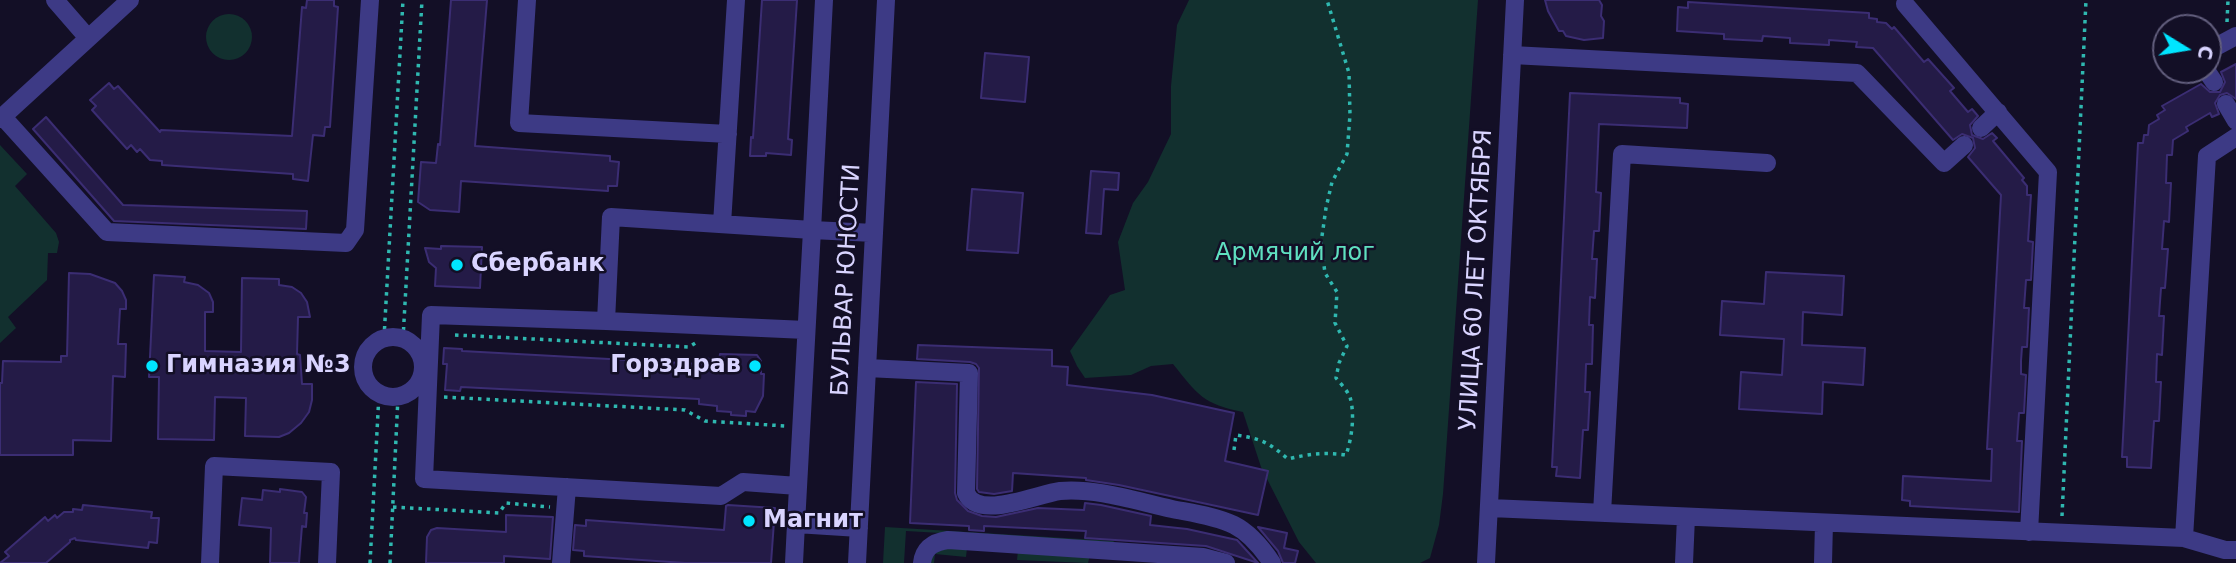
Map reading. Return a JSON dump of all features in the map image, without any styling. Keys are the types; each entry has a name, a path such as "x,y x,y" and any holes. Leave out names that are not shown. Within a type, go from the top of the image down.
{"street":[{"path":"55,0 88,38"},
{"path":"130,0 1,118 107,232 345,243 355,230 370,0"},
{"path":"527,0 519,123 728,134"},
{"path":"722,224 736,0"},
{"path":"793,563 824,0"},
{"name":"БУЛЬВАР ЮНОСТИ","path":"857,563 887,0"},
{"name":"УЛИЦА 60 ЛЕТ ОКТЯБРЯ","path":"1486,563 1515,0"},
{"path":"1905,4 2048,173 2029,532"},
{"path":"1512,55 1857,73 1944,163 1964,145"},
{"path":"2226,104 2236,121"},
{"path":"1981,128 1998,112"},
{"path":"2185,538 2207,156 2236,137"},
{"path":"1602,513 1622,154 1766,163"},
{"path":"606,321 611,218 874,233"},
{"path":"798,486 743,482 721,496 424,479 431,315 806,330"},
{"path":"384,338 403,338 412,343 418,351 423,369 421,379 408,393 398,397 379,394 370,388 365,379 363,359 375,342 384,338"},
{"path":"867,368 969,373 966,493 969,501 975,504 1005,505 1060,491 1097,492 1235,526 1253,539 1272,563"},
{"path":"210,563 214,466 331,472 327,563"},
{"path":"561,563 567,487"},
{"path":"1490,509 2185,538 2225,550 2236,550"},
{"path":"1684,563 1686,517"},
{"path":"1823,563 1824,523"},
{"path":"796,524 859,528"},
{"path":"922,563 928,547 948,540 1118,557 1226,563"}],"path":[{"path":"384,338 403,0"},
{"path":"403,338 422,0"},
{"path":"1234,450 1236,435 1260,439 1288,459 1307,454 1346,455 1350,445 1352,419 1349,396 1336,378 1347,346 1335,323 1337,292 1325,273 1321,243 1332,182 1347,154 1350,115 1349,73 1327,0"},
{"path":"2061,533 2086,0"},
{"path":"370,563 379,394"},
{"path":"428,396 685,410 705,421 792,426"},
{"path":"390,563 398,397"},
{"path":"393,507 499,513 506,503 560,508"}],"green space":[{"name":"Армячий лог","path":"1189,0 1478,0 1443,494 1439,525 1430,558 1420,563 1316,563 1299,542 1261,467 1243,412 1202,397 1173,364 1151,366 1131,375 1085,378 1070,351 1110,295 1125,290 1118,242 1133,203 1148,182 1171,134 1171,86 1177,25"},
{"path":"229,14 245,21 252,37 245,53 229,60 213,53 206,37 213,21"},
{"path":"0,145 27,174 15,186 56,233 59,242 57,253 48,253 47,280 8,317 16,328 0,343"},
{"path":"885,527 1114,541 906,531 904,563 883,563"},
{"path":"942,548 967,548 966,557 935,554 934,563 929,563 930,558"},
{"path":"1018,550 1090,555 1088,563 1017,560"}],"building":[{"path":"307,0 334,0 334,6 338,7 330,127 325,127 324,136 313,135 308,181 293,179 293,174 162,165 162,161 150,160 140,149 137,152 131,145 127,149 92,110 96,106 90,100 109,83 114,89 118,86 160,132 292,136 302,7 306,8"},
{"path":"451,0 487,0 475,146 610,156 610,161 619,162 617,186 608,186 608,191 461,181 459,212 430,210 418,202 421,162 436,163 438,144 440,145"},
{"path":"762,0 797,0 788,139 792,140 791,155 766,153 766,156 750,156"},
{"path":"1545,0 1599,0 1604,21 1603,38 1584,40 1566,36 1563,31 1559,31"},
{"path":"1688,2 1869,13 1869,18 1886,23 1892,29 1894,27 1924,62 1928,59 1954,88 1950,91 1968,112 1972,109 1978,116 1970,125 1972,135 1983,139 1992,133 1997,138 1993,141 2024,178 2022,180 2027,186 2027,195 2031,195 2028,241 2033,242 2031,280 2026,280 2024,308 2029,308 2027,347 2022,347 2021,361 2021,374 2026,375 2024,413 2019,413 2017,441 2022,441 2019,512 1910,506 1910,501 1902,500 1903,476 1991,481 1992,449 1987,449 2001,195 1968,157 1975,148 1973,138 1962,134 1953,140 1873,48 1856,47 1857,42 1829,40 1829,45 1790,43 1790,38 1763,36 1762,41 1724,39 1724,34 1677,31 1678,7 1688,8"},
{"path":"985,53 1029,57 1025,102 981,98"},
{"path":"2236,64 2236,99 2227,93 2220,95 2215,103 2219,114 2212,117 2210,113 2186,127 2188,131 2173,140 2172,155 2167,155 2166,183 2171,183 2169,222 2164,221 2162,249 2168,249 2165,288 2161,288 2159,316 2164,316 2162,355 2157,354 2156,382 2161,382 2159,421 2154,421 2151,468 2127,467 2127,457 2122,457 2138,143 2143,143 2144,135 2148,135 2149,125 2159,119 2157,115 2165,110 2162,106 2201,84 2210,92 2220,92 2225,82 2222,71"},
{"path":"1570,93 1680,98 1680,103 1688,104 1687,128 1599,124 1596,192 1601,193 1599,231 1594,231 1592,259 1597,259 1595,298 1590,297 1589,325 1593,325 1592,364 1586,364 1585,392 1590,392 1588,430 1583,430 1580,478 1556,476 1557,467 1552,467"},
{"path":"46,117 123,205 307,211 306,229 114,221 33,129"},
{"path":"1091,171 1119,173 1118,190 1104,189 1101,234 1086,233"},
{"path":"972,189 1023,193 1018,253 967,250"},
{"name":"Сбербанк","path":"441,246 482,247 480,288 435,286 436,268 429,262 425,248 441,249"},
{"path":"1766,272 1844,276 1842,315 1803,312 1802,345 1865,348 1863,385 1823,382 1822,414 1739,409 1741,372 1782,375 1784,339 1720,335 1722,301 1764,304"},
{"path":"69,273 90,274 115,283 126,300 126,309 120,309 118,344 126,344 125,377 113,376 111,441 73,440 73,455 0,455 0,383 3,361 61,362 61,356 67,356"},
{"path":"154,275 185,277 184,282 198,285 209,293 213,312 205,312 205,351 241,352 242,278 279,279 279,285 292,287 301,293 307,302 310,317 298,317 297,354 300,355 302,384 312,384 312,400 309,412 301,423 279,437 245,436 246,398 215,397 214,440 158,439 159,377 149,377"},
{"path":"918,345 1052,350 1052,366 1068,367 1067,385 1152,395 1234,413 1225,461 1268,471 1258,515 1086,478 1013,473 1012,491 994,494 979,492 979,368 970,362 917,359"},
{"path":"444,348 701,364 701,358 719,360 720,354 757,355 761,361 761,374 764,374 763,396 755,412 746,411 746,416 717,411 717,406 699,404 699,399 461,387 460,391 445,390 447,364 443,364"},
{"path":"916,382 957,384 955,493 957,500 968,511 996,517 1038,508 1084,510 1085,503 1101,505 1151,516 1150,525 1187,529 1237,540 1258,563 1206,546 1085,538 1086,531 984,526 984,531 969,530 969,526 910,523"},
{"path":"280,489 302,492 306,497 306,527 302,526 299,563 270,563 271,528 239,525 242,498 262,500 263,490 280,492"},
{"path":"83,505 152,512 151,518 159,518 157,543 149,542 148,548 75,538 46,563 0,563 9,556 5,552 45,517 48,521 55,515 57,518 64,512 73,512 73,509 82,510"},
{"path":"728,505 775,508 771,563 685,563 584,556 584,551 573,550 575,525 586,526 586,520 724,530"},
{"path":"506,515 553,517 550,559 504,556 504,563 426,563 427,537 431,530 437,528 506,532"},
{"path":"1258,527 1287,533 1284,548 1298,551 1295,563 1283,563 1278,551"}],"place":[{"name":"Сбербанк","path":"457,265"},
{"name":"Гимназия №3","path":"152,366"},
{"name":"Горздрав","path":"755,366"},
{"name":"Магнит","path":"749,521"}]}
